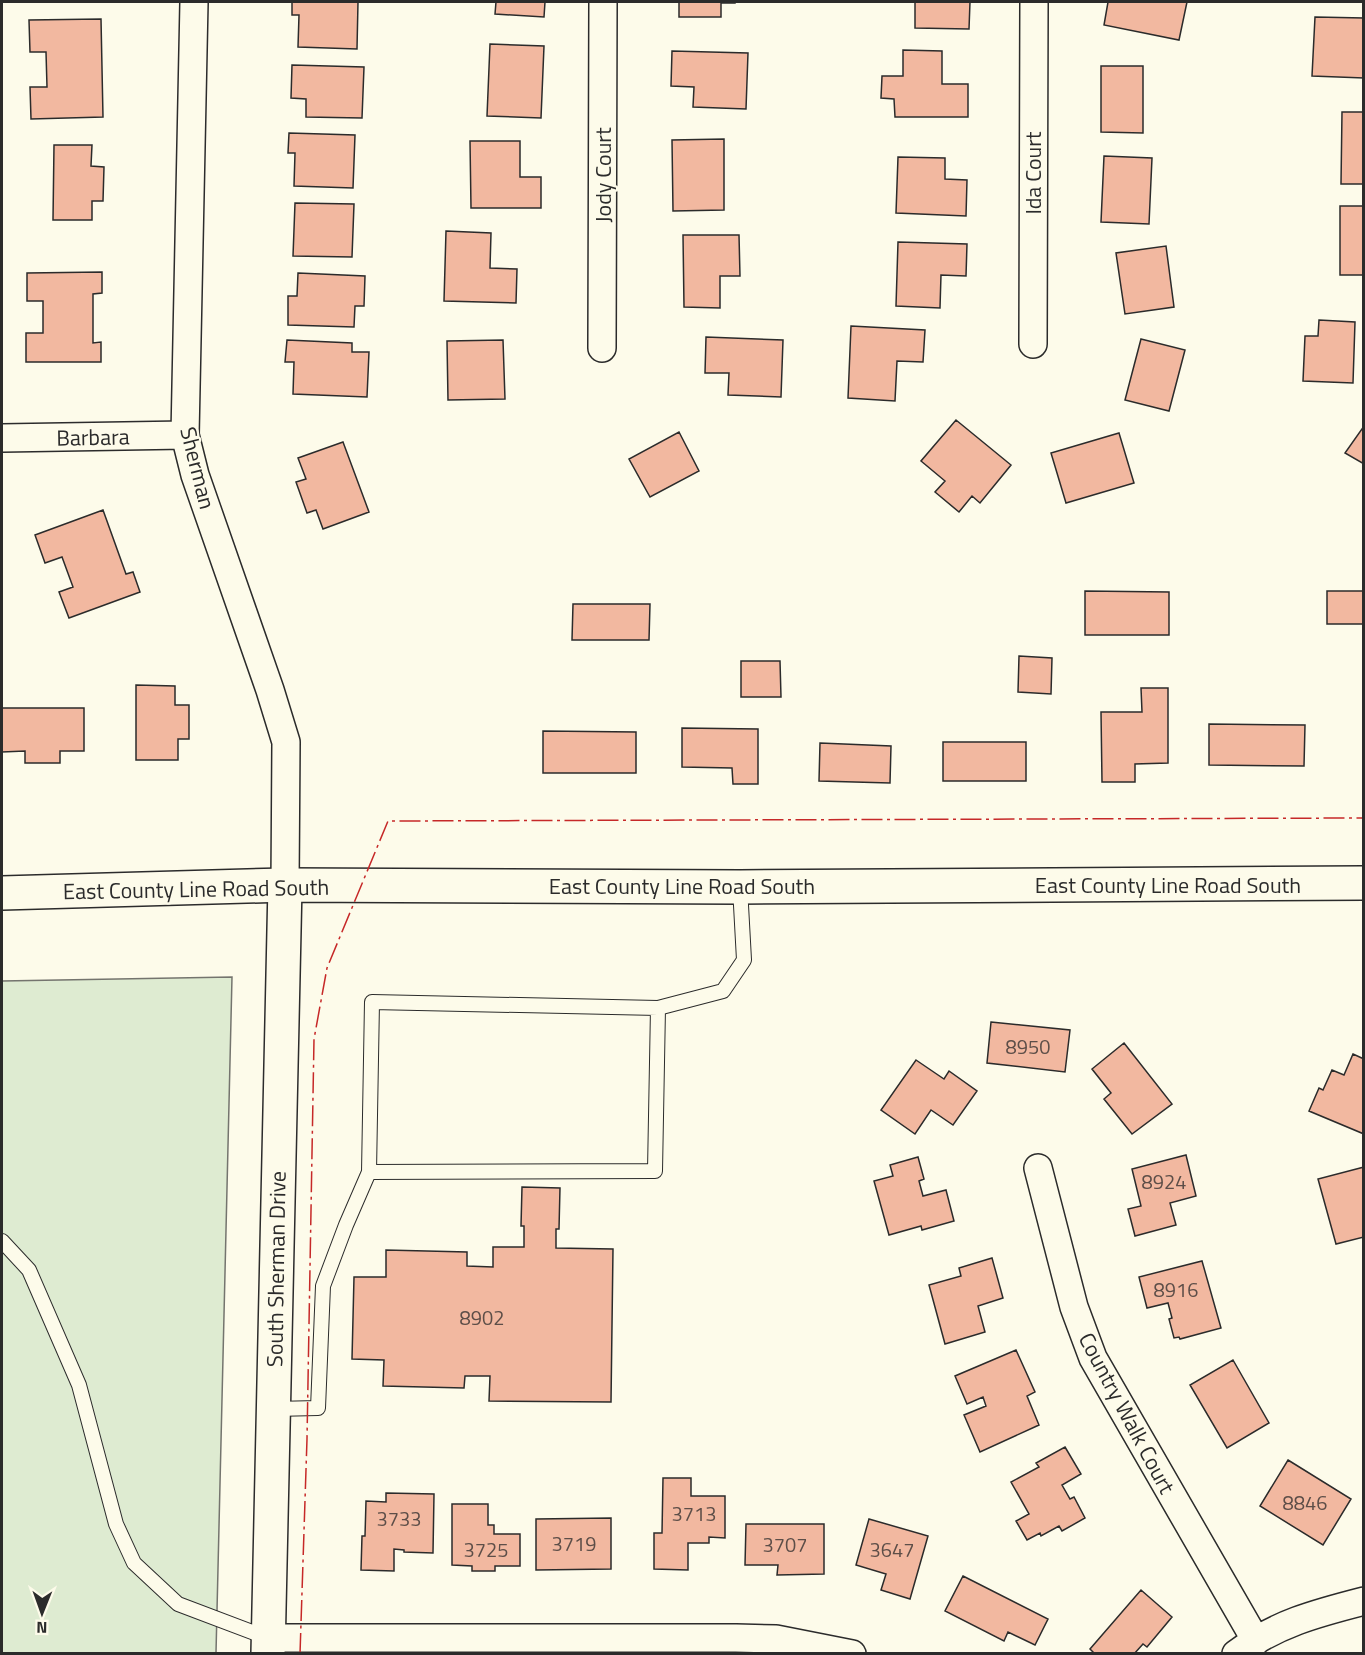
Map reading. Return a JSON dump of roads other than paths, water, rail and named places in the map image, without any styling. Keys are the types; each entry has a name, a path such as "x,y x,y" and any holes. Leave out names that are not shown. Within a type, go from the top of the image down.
{"main road":[{"name":"East County Line Road South","path":"2,893 285,885 740,887 1364,884"},
{"name":"South Sherman Drive","path":"269,1646 285,885"}],"street":[{"name":"Sherman","path":"194,2 185,435 195,475 286,742 285,885"},
{"name":"Jody Court","path":"602,348 603,2"},
{"name":"Ida Court","path":"1033,344 1034,2"},
{"name":"Barbara","path":"2,438 185,435"},
{"name":"Country Walk Court","path":"1038,1168 1074,1307 1093,1358 1246,1647"},
{"path":"1246,1647 1281,1626 1306,1616 1364,1601"},
{"path":"269,1646 736,1638 776,1639 852,1653"}],"lane":[{"path":"274,1409 318,1408 323,1286 369,1172 372,1002 658,1008 723,991 744,960 740,887"},
{"path":"369,1172 656,1171 658,1008"},
{"path":"2,1241 29,1270 79,1385 116,1524 134,1563 178,1604 269,1646"}]}
